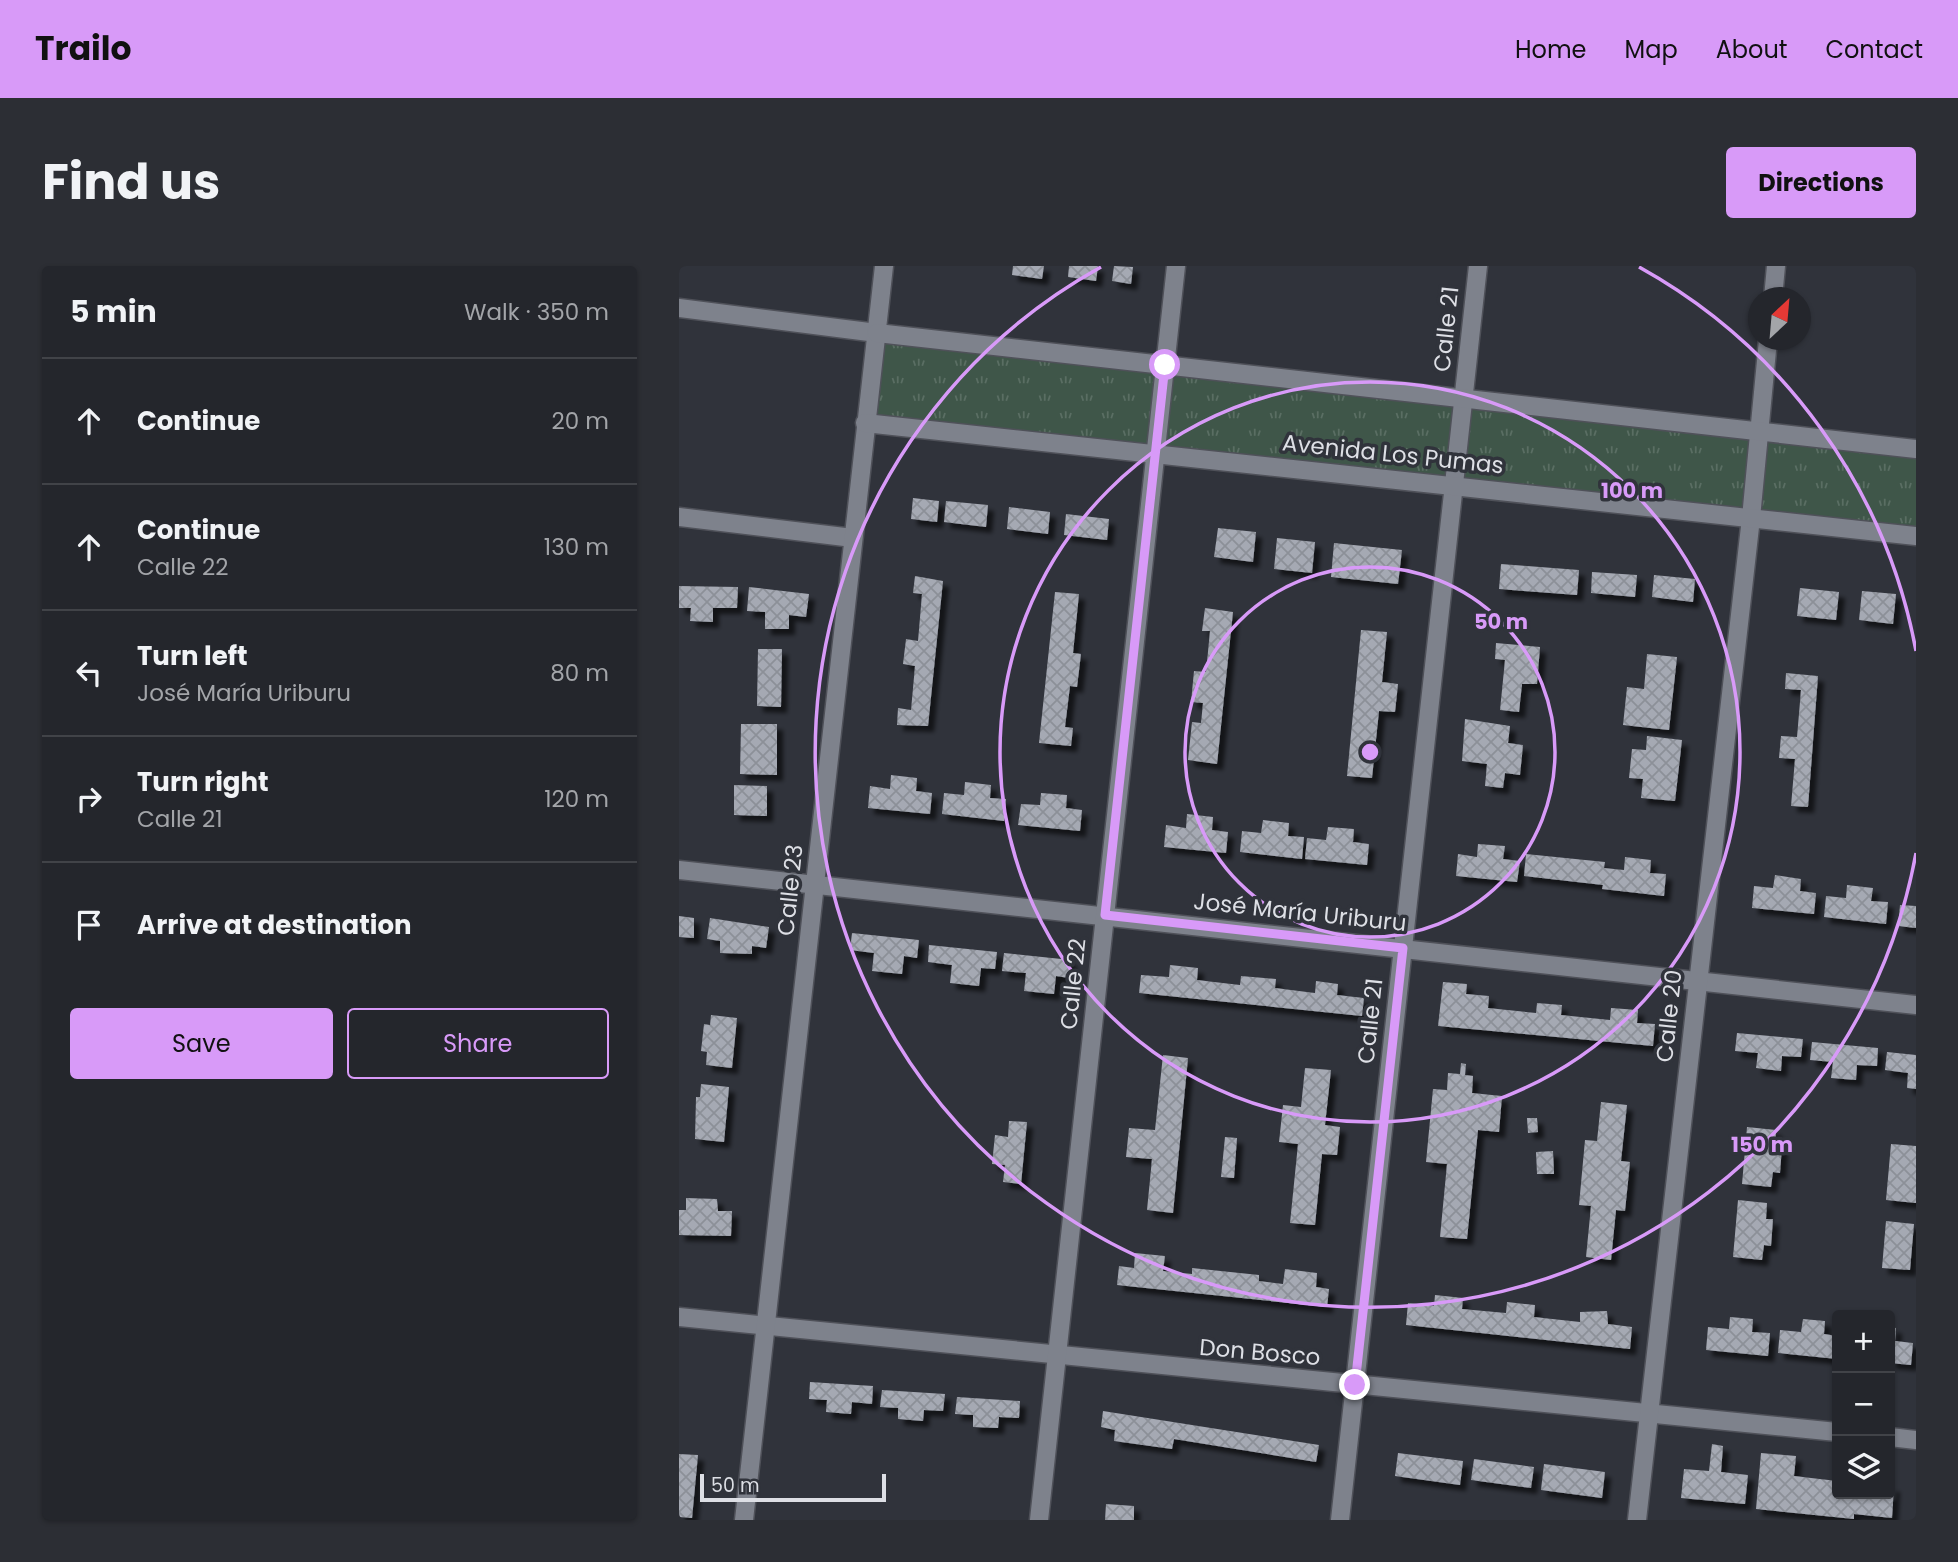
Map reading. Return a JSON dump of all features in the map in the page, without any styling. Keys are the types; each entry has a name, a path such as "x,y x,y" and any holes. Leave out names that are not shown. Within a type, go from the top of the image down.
{"street":[{"name":"Calle 23","path":"744,1520 884,266"},
{"name":"Calle 22","path":"1039,1520 1176,266"},
{"name":"Calle 21","path":"1340,1520 1478,266"},
{"path":"1774,287 1776,266"},
{"path":"679,308 877,333 1916,449"},
{"path":"1758,431 1767,350"},
{"name":"Avenida Los Pumas","path":"865,423 1916,536"},
{"name":"Calle 20","path":"1637,1520 1751,518 1758,431"},
{"path":"679,517 853,538"},
{"name":"José María Uriburu","path":"679,870 1916,1005"},
{"name":"Don Bosco","path":"679,1317 1056,1357 1832,1432"},
{"path":"1895,1438 1916,1440"}],"green space":[{"path":"877,334 1916,451 1916,536 866,421"}],"building":[{"path":"1013,266 1044,266 1042,279 1012,275"},
{"path":"1069,266 1098,266 1096,281 1068,277"},
{"path":"1114,266 1133,267 1131,284 1112,281"},
{"path":"913,498 939,501 937,522 911,519"},
{"path":"946,501 988,505 986,527 944,522"},
{"path":"1009,507 1050,512 1048,534 1007,529"},
{"path":"1066,514 1109,519 1107,540 1064,535"},
{"path":"1218,528 1256,532 1253,562 1214,557"},
{"path":"1277,538 1315,542 1312,573 1274,569"},
{"path":"1334,543 1402,550 1398,584 1331,577"},
{"path":"1501,564 1579,570 1577,595 1499,589"},
{"path":"1592,572 1637,575 1635,597 1591,593"},
{"path":"1654,575 1695,579 1693,602 1652,597"},
{"path":"915,576 943,581 928,726 897,725 898,708 911,710 915,666 903,664 906,639 918,641 922,594 913,593"},
{"path":"679,586 738,587 737,608 713,608 713,622 690,621 691,608 679,608"},
{"path":"749,587 809,594 806,617 789,615 789,629 765,629 765,612 747,611"},
{"path":"1800,588 1839,592 1836,620 1797,616"},
{"path":"1862,591 1896,594 1893,624 1859,620"},
{"path":"1055,592 1079,594 1073,653 1081,654 1077,687 1070,686 1065,727 1073,728 1071,746 1039,743"},
{"path":"1205,608 1233,612 1217,764 1188,760 1192,722 1201,723 1203,703 1191,702 1194,671 1206,672 1210,631 1202,631"},
{"path":"1361,630 1387,632 1382,682 1398,684 1395,712 1379,711 1372,778 1347,776"},
{"path":"1496,643 1540,647 1537,684 1522,684 1519,712 1500,710 1505,660 1495,659"},
{"path":"758,649 782,649 781,707 757,706"},
{"path":"1647,654 1677,657 1669,730 1623,725 1627,687 1644,689"},
{"path":"1786,673 1818,676 1808,807 1791,806 1795,759 1779,758 1781,736 1797,737 1801,690 1785,689"},
{"path":"1465,719 1510,726 1508,743 1523,745 1520,775 1505,773 1503,788 1485,786 1487,764 1462,761"},
{"path":"741,724 777,724 777,775 740,774"},
{"path":"1647,736 1682,740 1675,801 1641,798 1643,779 1629,778 1632,749 1646,750"},
{"path":"891,775 917,778 916,791 932,793 930,814 868,808 870,786 890,789"},
{"path":"965,782 991,785 990,798 1006,799 1004,821 942,814 944,793 964,795"},
{"path":"734,785 767,786 767,816 734,815"},
{"path":"1041,793 1067,795 1066,808 1082,810 1080,831 1018,825 1021,804 1040,805"},
{"path":"1187,814 1213,817 1212,830 1228,832 1226,853 1164,847 1166,825 1186,828"},
{"path":"1263,820 1289,823 1288,836 1304,837 1302,859 1240,852 1242,831 1261,833"},
{"path":"1328,827 1354,829 1353,842 1369,844 1367,865 1305,859 1307,838 1326,840"},
{"path":"1478,844 1505,846 1503,859 1520,861 1517,882 1456,876 1458,854 1477,857"},
{"path":"1526,854 1605,862 1604,868 1624,870 1625,857 1651,860 1650,873 1666,874 1664,896 1602,889 1603,885 1524,876"},
{"path":"1775,875 1801,879 1800,891 1816,893 1814,914 1752,908 1754,886 1773,888"},
{"path":"1847,885 1873,888 1871,901 1888,902 1886,924 1824,917 1826,896 1846,898"},
{"path":"1900,905 1916,906 1916,928 1898,926"},
{"path":"679,916 694,918 694,938 679,937"},
{"path":"710,918 769,927 766,948 752,946 752,954 720,953 720,941 707,939"},
{"path":"852,933 919,940 917,958 904,956 902,974 872,971 874,953 850,950"},
{"path":"929,945 997,952 995,969 981,968 979,986 950,983 952,965 928,962"},
{"path":"1004,953 1071,960 1069,978 1056,976 1054,994 1024,991 1026,973 1002,971"},
{"path":"1170,965 1198,968 1197,980 1240,985 1241,976 1276,979 1275,988 1315,993 1316,981 1338,984 1337,995 1364,998 1362,1016 1139,993 1141,975 1169,977"},
{"path":"1443,982 1467,984 1466,994 1489,996 1488,1008 1536,1013 1537,1003 1562,1005 1561,1015 1610,1020 1611,1008 1638,1010 1637,1023 1655,1024 1653,1046 1438,1026"},
{"path":"711,1015 737,1018 732,1068 706,1065 707,1052 701,1051 704,1024 710,1025"},
{"path":"1737,1033 1803,1039 1801,1057 1782,1056 1781,1071 1756,1068 1758,1053 1735,1051"},
{"path":"1812,1042 1878,1048 1877,1066 1857,1065 1856,1080 1831,1078 1833,1062 1810,1060"},
{"path":"1887,1052 1916,1055 1916,1089 1907,1088 1908,1073 1885,1070"},
{"path":"1163,1055 1188,1058 1173,1213 1147,1210 1152,1159 1126,1157 1129,1128 1155,1130"},
{"path":"1461,1063 1466,1064 1465,1075 1473,1076 1472,1093 1502,1096 1499,1132 1478,1130 1467,1239 1440,1237 1447,1164 1426,1162 1433,1089 1447,1090 1448,1073 1460,1074"},
{"path":"1305,1068 1331,1070 1325,1125 1340,1127 1337,1155 1322,1154 1315,1225 1290,1223 1298,1144 1279,1142 1283,1105 1301,1107"},
{"path":"701,1084 729,1087 724,1142 695,1139 696,1097 700,1097"},
{"path":"1601,1102 1627,1105 1621,1161 1630,1162 1625,1211 1616,1210 1611,1260 1586,1257 1591,1206 1579,1205 1585,1140 1597,1141"},
{"path":"1527,1118 1537,1118 1538,1132 1528,1133"},
{"path":"1009,1121 1027,1122 1021,1184 1003,1182 1005,1165 992,1164 995,1135 1008,1137"},
{"path":"1747,1127 1776,1130 1775,1146 1782,1146 1780,1173 1773,1172 1771,1187 1742,1184"},
{"path":"1225,1137 1237,1138 1234,1178 1221,1177"},
{"path":"1891,1144 1916,1146 1916,1203 1886,1200"},
{"path":"1553,1151 1554,1174 1537,1174 1536,1152"},
{"path":"686,1198 717,1199 718,1211 732,1211 731,1236 679,1235 679,1210 686,1210"},
{"path":"1738,1200 1767,1203 1766,1219 1773,1219 1771,1246 1764,1245 1762,1260 1733,1257"},
{"path":"1886,1221 1914,1224 1910,1270 1882,1268"},
{"path":"1135,1253 1165,1256 1163,1271 1192,1274 1192,1268 1259,1275 1259,1281 1283,1284 1285,1269 1317,1273 1316,1287 1329,1289 1327,1307 1117,1285 1119,1266 1134,1268"},
{"path":"1435,1295 1463,1298 1462,1309 1506,1313 1507,1302 1535,1305 1534,1317 1580,1322 1580,1312 1607,1311 1608,1324 1632,1327 1630,1349 1406,1325 1408,1303 1434,1306"},
{"path":"1730,1317 1753,1319 1752,1332 1770,1333 1768,1356 1706,1350 1708,1327 1729,1329"},
{"path":"1803,1319 1825,1321 1824,1334 1832,1335 1832,1358 1778,1353 1780,1330 1801,1332"},
{"path":"1895,1341 1913,1343 1911,1365 1895,1363"},
{"path":"810,1382 873,1386 872,1404 852,1402 851,1414 826,1412 827,1400 809,1399"},
{"path":"882,1390 945,1394 943,1411 924,1410 923,1421 898,1419 898,1408 880,1407"},
{"path":"957,1397 1020,1401 1019,1418 999,1417 998,1428 973,1427 973,1415 955,1414"},
{"path":"1103,1411 1319,1445 1316,1462 1174,1439 1172,1449 1114,1441 1115,1430 1101,1427"},
{"path":"1712,1444 1723,1446 1721,1472 1748,1475 1745,1504 1681,1498 1684,1469 1709,1471"},
{"path":"1398,1453 1463,1461 1460,1485 1395,1476"},
{"path":"1761,1453 1796,1456 1794,1476 1832,1480 1832,1499 1893,1499 1892,1518 1854,1514 1854,1519 1756,1509"},
{"path":"679,1454 698,1455 692,1518 679,1517"},
{"path":"1474,1459 1534,1467 1531,1488 1471,1480"},
{"path":"1544,1464 1605,1472 1602,1498 1541,1490"},
{"path":"1106,1504 1134,1506 1134,1520 1105,1520"}],"route":[{"path":"1165,365 1105,915 1403,948 1355,1385"}]}
